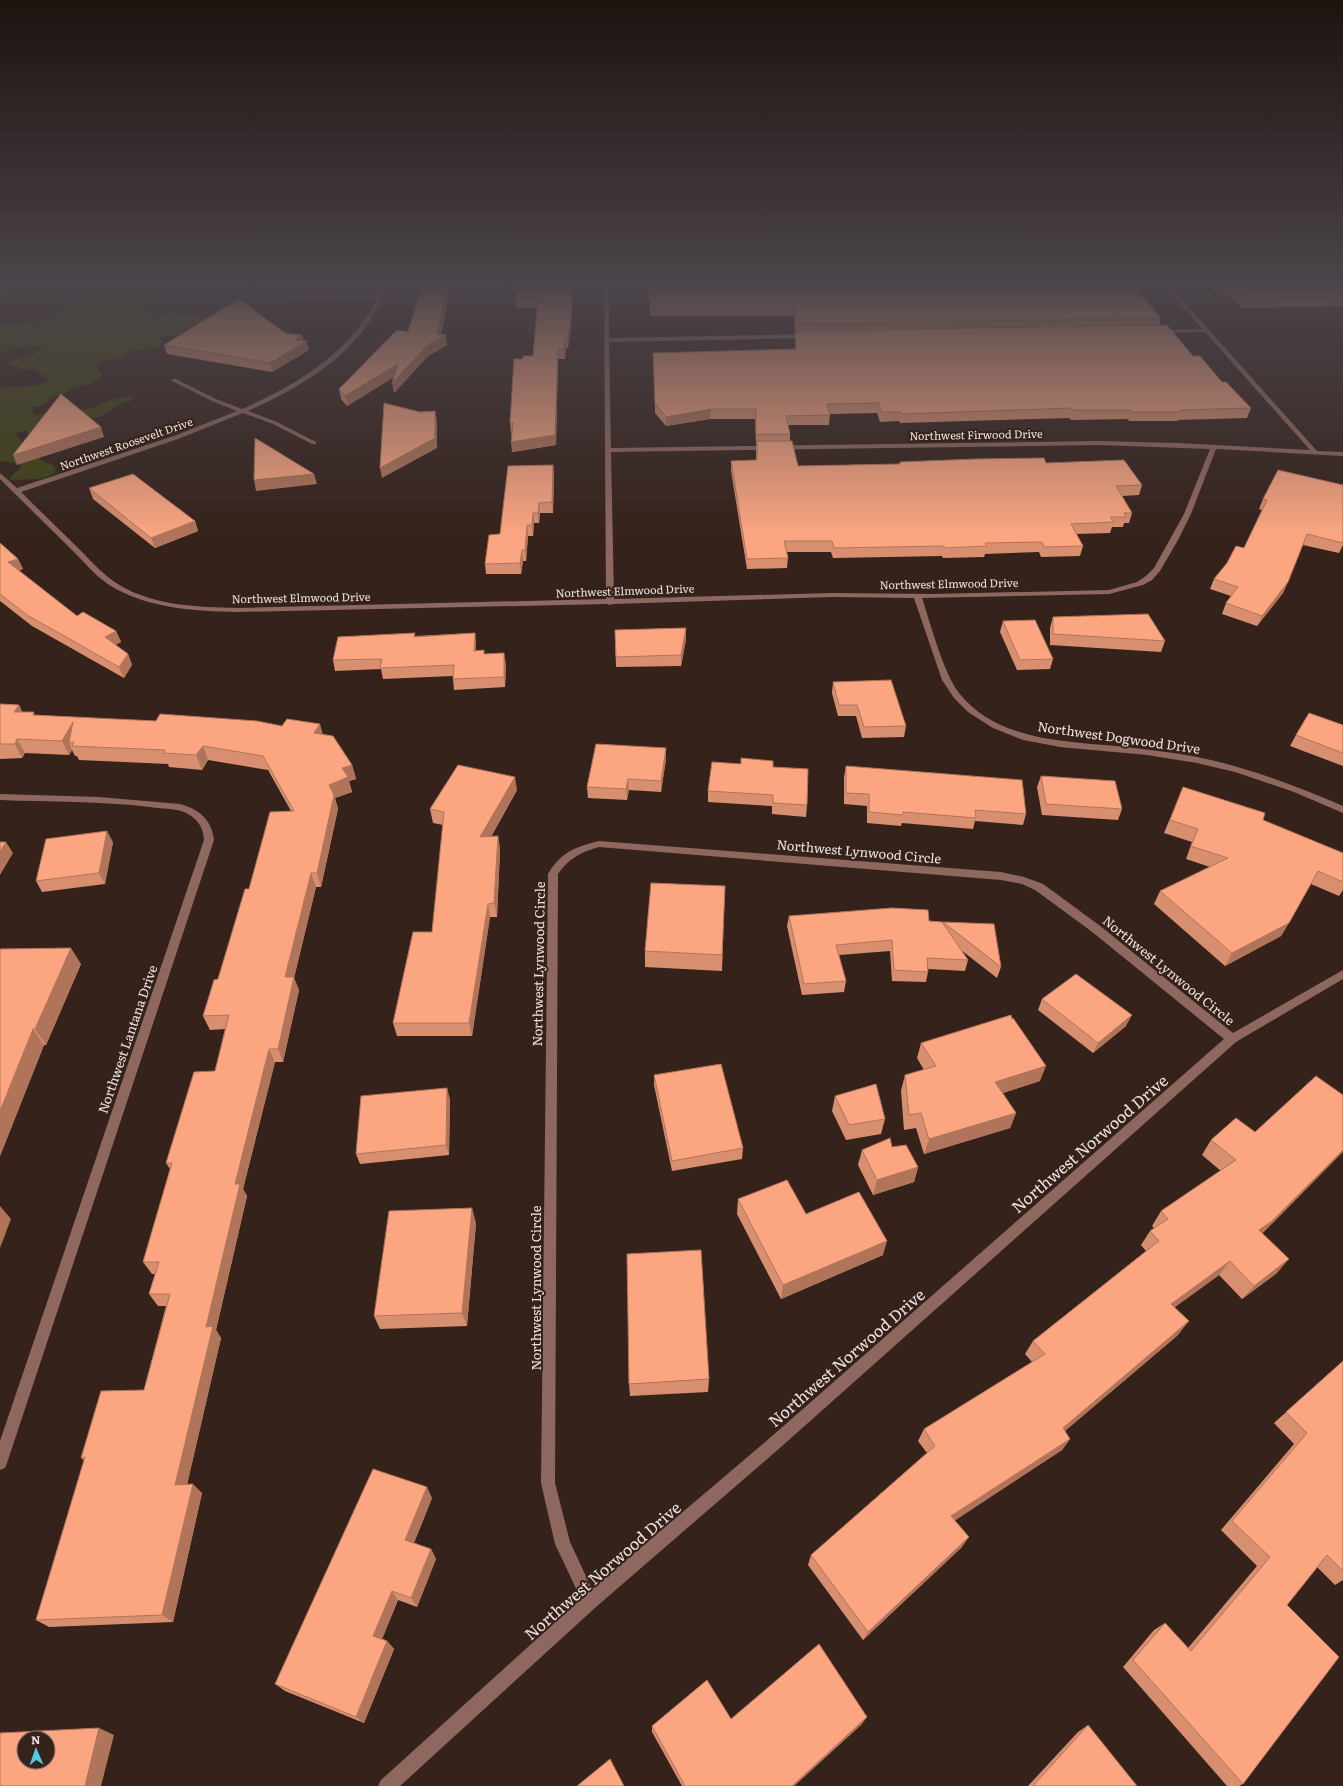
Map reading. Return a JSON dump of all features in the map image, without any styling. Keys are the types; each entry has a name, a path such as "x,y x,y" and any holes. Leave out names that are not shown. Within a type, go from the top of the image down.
{"street":[{"name":"Northwest Roosevelt Drive","path":"16,491 181,436 242,411 290,386 314,369"},
{"path":"607,369 610,603"},
{"path":"1241,369 1316,453"},
{"path":"174,380 214,400 275,423 314,443"},
{"name":"Northwest Firwood Drive","path":"609,450 1099,443 1343,454"},
{"name":"Northwest Elmwood Drive","path":"0,475 116,587 136,596 164,604 197,609 237,610 610,603 831,595 917,596 1109,592 1138,585 1156,572 1175,539 1190,508 1214,447"},
{"name":"Northwest Dogwood Drive","path":"917,596 946,680 956,696 971,710 996,726 1026,738 1060,744 1147,752 1197,760 1237,770 1297,790 1343,810"},
{"name":"Northwest Lantana Drive","path":"0,796 142,803 177,807 190,811 204,821 208,830 209,840 0,1463"},
{"name":"Northwest Lynwood Circle","path":"590,1601 563,1544 548,1483 550,1014 553,874 562,859 579,849 600,844 993,876 1024,881 1039,887 1095,928 1232,1039"},
{"name":"Northwest Norwood Drive","path":"387,1786 590,1601 776,1442 1232,1039 1343,974"}],"green space":[{"path":"28,369 97,369 103,375 91,383 69,390 69,392 50,397 48,402 30,408 35,415 41,415 53,409 79,410 96,407 97,405 110,400 134,396 132,400 120,404 101,416 29,435 27,430 16,433 18,438 22,440 20,442 26,445 39,459 51,464 56,469 54,474 39,479 10,480 11,476 20,468 20,464 0,461 0,389 32,386 44,383 49,379 38,372 38,370"}],"building":[{"path":"358,369 389,369 345,396 339,389"},
{"path":"396,369 405,369 392,383"},
{"path":"513,369 557,369 555,435 511,442 513,423 510,423"},
{"path":"654,369 1211,369 1222,382 1226,382 1251,408 1180,410 1181,412 1132,412 1131,410 1073,410 1072,408 901,414 901,412 881,412 879,403 827,404 830,415 786,416 790,434 756,434 756,409 711,409 666,417 655,403"},
{"path":"61,394 101,427 13,455"},
{"path":"384,403 420,412 435,411 435,438 380,468"},
{"path":"255,438 314,474 254,480"},
{"path":"757,441 792,441 798,466 900,464 900,462 975,459 1044,458 1046,463 1124,460 1142,485 1116,486 1132,513 1124,513 1126,517 1110,517 1114,522 1071,524 1083,546 1044,547 1042,542 985,543 987,546 945,548 944,546 834,548 832,541 784,541 788,558 747,559 731,461 757,460"},
{"path":"553,465 552,502 539,503 538,513 533,513 532,525 527,525 525,550 522,550 520,563 485,564 489,535 500,534 508,466"},
{"path":"1278,470 1343,485 1343,543 1307,534 1288,582 1262,616 1226,603 1238,587 1214,579 1227,563 1236,546 1244,548 1267,500 1263,499"},
{"path":"133,474 195,521 151,538 89,488"},
{"path":"0,543 18,559 8,562 77,616 83,612 116,631 105,637 128,654 119,667 27,615 0,594"},
{"path":"1148,614 1165,641 1053,634 1053,617"},
{"path":"1035,620 1053,659 1020,660 1003,621"},
{"path":"686,628 681,655 616,657 615,630"},
{"path":"415,633 414,637 475,633 474,651 484,650 484,654 504,653 504,677 453,679 454,665 380,668 382,659 333,660 338,637"},
{"path":"891,680 906,726 864,727 857,705 839,705 833,682"},
{"path":"0,704 19,705 14,712 34,712 33,715 156,721 160,714 257,721 282,726 287,719 320,724 314,733 333,736 352,765 342,768 348,777 329,785 334,795 317,873 311,873 285,977 294,977 278,1049 269,1049 235,1184 240,1184 206,1327 213,1326 175,1485 193,1484 162,1615 36,1620 85,1457 81,1458 101,1391 144,1390 170,1294 149,1294 159,1262 143,1262 172,1163 166,1163 194,1072 215,1071 229,1015 203,1016 214,980 218,979 245,889 249,889 270,812 294,811 263,756 203,746 196,755 163,753 165,750 72,746 74,742 69,742 73,722 62,741 17,739 15,744 0,744"},
{"path":"1309,713 1343,725 1343,753 1296,735"},
{"path":"596,744 666,748 661,781 628,779 626,789 587,787"},
{"path":"741,758 773,761 773,767 808,769 807,805 773,803 773,795 708,791 712,762 741,764"},
{"path":"458,765 515,777 480,837 498,836 494,903 488,904 469,1023 393,1023 413,932 432,932 444,812 430,809"},
{"path":"846,766 1022,780 1026,814 975,810 976,818 903,812 903,815 869,812 869,794 846,793"},
{"path":"1041,776 1115,781 1122,809 1046,804"},
{"path":"1183,787 1265,813 1263,820 1343,853 1343,882 1318,871 1289,923 1232,953 1160,891 1228,858 1191,846 1198,829 1170,820"},
{"path":"107,831 99,873 36,881 46,839"},
{"path":"0,842 6,842 0,852"},
{"path":"651,883 725,886 722,955 645,951"},
{"path":"892,908 928,910 929,921 942,922 968,960 927,958 928,972 894,970 892,940 836,945 846,981 804,984 789,916"},
{"path":"943,922 994,924 1001,967"},
{"path":"71,948 35,1029 33,1029 0,1111 0,949"},
{"path":"1076,974 1132,1015 1098,1043 1042,999"},
{"path":"1011,1015 1012,1019 1013,1018 1046,1066 995,1082 1016,1113 929,1139 921,1113 909,1115 905,1075 936,1066 921,1043"},
{"path":"721,1064 743,1148 672,1161 654,1075"},
{"path":"1316,1076 1343,1095 1343,1150 1272,1221 1259,1230 1289,1259 1254,1286 1230,1261 1171,1304 1189,1321 1063,1428 1070,1439 951,1516 969,1537 868,1632 811,1555 935,1446 924,1429 1045,1354 1033,1341 1159,1241 1150,1231 1168,1219 1161,1211 1236,1160 1211,1140 1236,1118 1255,1132"},
{"path":"876,1084 885,1119 849,1125 835,1096"},
{"path":"447,1088 446,1145 356,1154 361,1096"},
{"path":"890,1138 892,1147 906,1145 918,1167 877,1180 862,1150"},
{"path":"787,1180 806,1214 859,1192 887,1241 783,1285 738,1199"},
{"path":"472,1208 462,1313 374,1316 389,1211"},
{"path":"701,1250 709,1379 629,1384 627,1254"},
{"path":"1343,1361 1343,1571 1327,1555 1287,1605 1339,1657 1243,1784 1133,1660 1165,1623 1191,1651 1270,1557 1232,1521 1307,1433 1286,1412"},
{"path":"373,1469 427,1487 405,1540 431,1549 411,1598 392,1591 373,1636 387,1641 356,1717 275,1684"},
{"path":"819,1644 867,1717 792,1786 685,1786 652,1726 707,1680 731,1719"},
{"path":"1088,1725 1137,1786 1033,1786"},
{"path":"99,1728 85,1786 0,1786 0,1733 16,1732 16,1770 56,1770 56,1730"},
{"path":"610,1759 624,1786 577,1786"}]}
